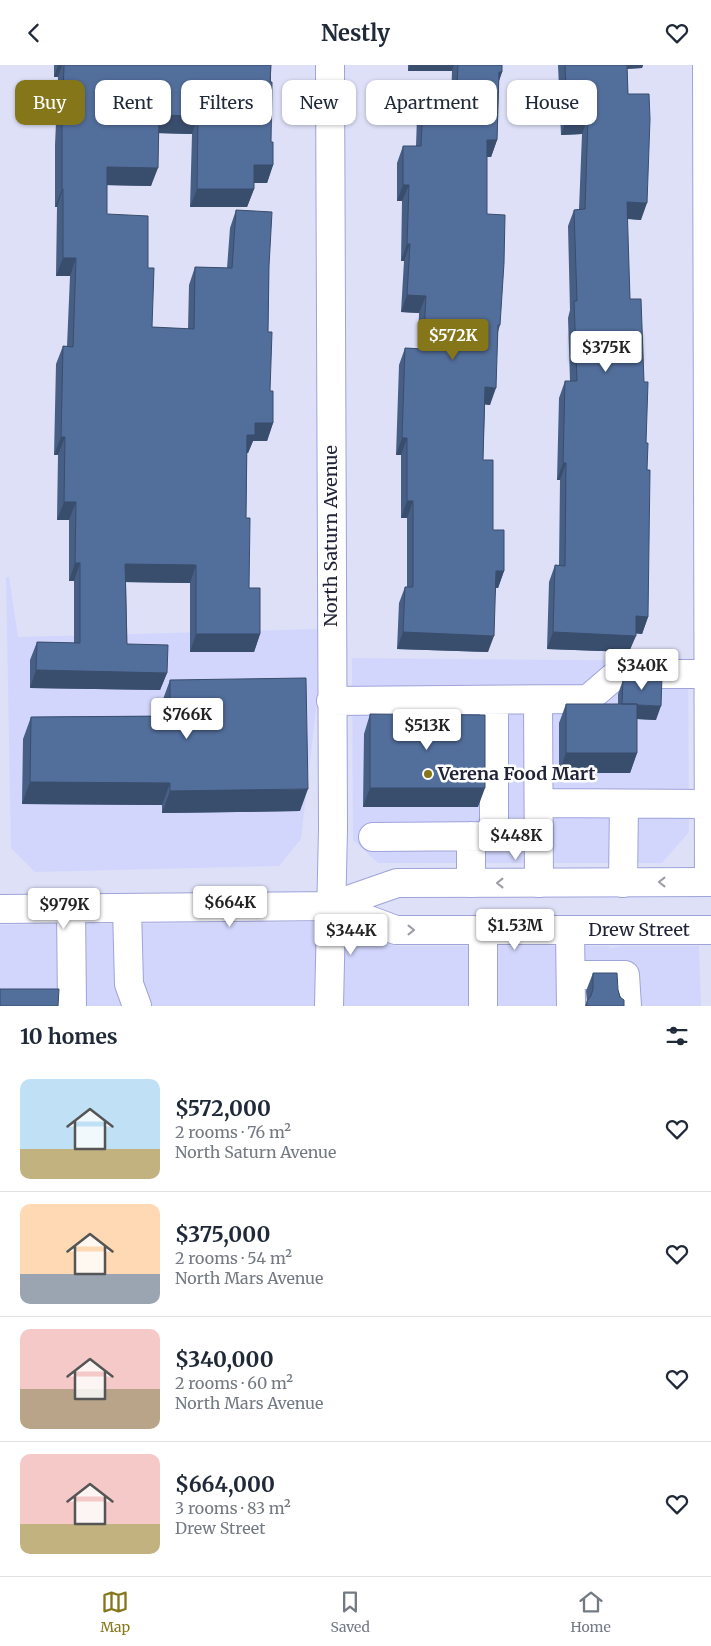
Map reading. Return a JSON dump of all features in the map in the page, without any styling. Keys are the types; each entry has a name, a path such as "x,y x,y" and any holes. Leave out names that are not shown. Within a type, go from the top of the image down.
{"street":[{"name":"North Saturn Avenue","path":"329,1006 331,906 330,65"},
{"path":"707,65 710,882"},
{"path":"331,701 588,699 617,674 708,674"},
{"path":"538,699 538,883"},
{"path":"373,837 492,836 496,831 494,700"},
{"path":"538,803 710,804"},
{"path":"624,804 624,883"},
{"path":"470,836 471,883"},
{"name":"Drew Street","path":"0,909 331,906 397,883 710,882"},
{"name":"Drew Street","path":"331,906 396,930 711,930"},
{"path":"127,908 129,984 137,1006"},
{"path":"71,909 72,1006"},
{"path":"621,930 711,912"},
{"path":"483,930 483,1006"},
{"path":"570,930 571,1006"},
{"path":"571,975 626,975 627,1006"}],"shaded area":[{"path":"6,577 9,577 18,637 317,629 317,701 301,839 279,866 35,872 11,848"},
{"path":"352,658 688,661 689,832 662,863 378,863 353,840"},
{"path":"317,922 315,1006 0,1006 0,925"},
{"path":"345,928 396,946 609,946 610,948 623,946 699,946 701,1006 343,1006"}],"building":[{"path":"64,65 271,65 270,80 181,80 181,116 171,115 171,80 95,80 95,125 159,125 158,168 107,167 107,214 148,216 148,268 154,268 152,327 194,329 195,267 232,268 236,210 272,212 268,332 272,332 270,391 273,391 273,423 255,423 255,435 247,435 246,518 250,518 249,588 260,588 260,634 196,634 196,565 125,564 127,644 168,645 167,673 36,670 37,642 80,643 80,563 75,563 76,502 64,502 65,437 61,437 63,346 73,347 76,258 63,258 62,127 62,125 85,125 85,80 64,80"},
{"path":"458,65 502,65 502,72 499,72 497,140 487,140 487,214 505,215 496,388 485,387 483,460 493,460 493,530 504,530 504,571 496,571 494,636 403,632 405,587 413,587 413,501 407,501 407,438 402,438 405,348 423,349 426,296 407,295 410,244 407,244 409,185 403,185 403,146 421,146 422,125 497,125 497,80 457,80"},
{"path":"565,65 627,65 628,94 649,94 647,203 627,202 630,299 641,299 644,382 648,382 647,470 650,470 648,617 636,616 636,636 553,632 555,565 565,566 566,463 563,463 565,381 577,381 574,301 577,301 574,210 585,209 588,125 597,125 597,80 566,80"},
{"path":"198,125 271,125 273,165 254,165 254,189 197,189"},
{"path":"628,676 662,676 661,706 622,704 623,680"},
{"path":"306,678 308,789 170,791 170,783 30,782 31,717 170,716 170,680"},
{"path":"566,704 637,704 637,753 566,753"},
{"path":"370,714 485,715 485,788 370,788"},
{"path":"593,973 617,973 618,990 620,997 624,1000 624,1006 587,1006 587,1001 593,989"},
{"path":"0,989 59,989 58,1006 0,1006"}],"place":[{"name":"Verena Food Mart","path":"428,774"}]}
